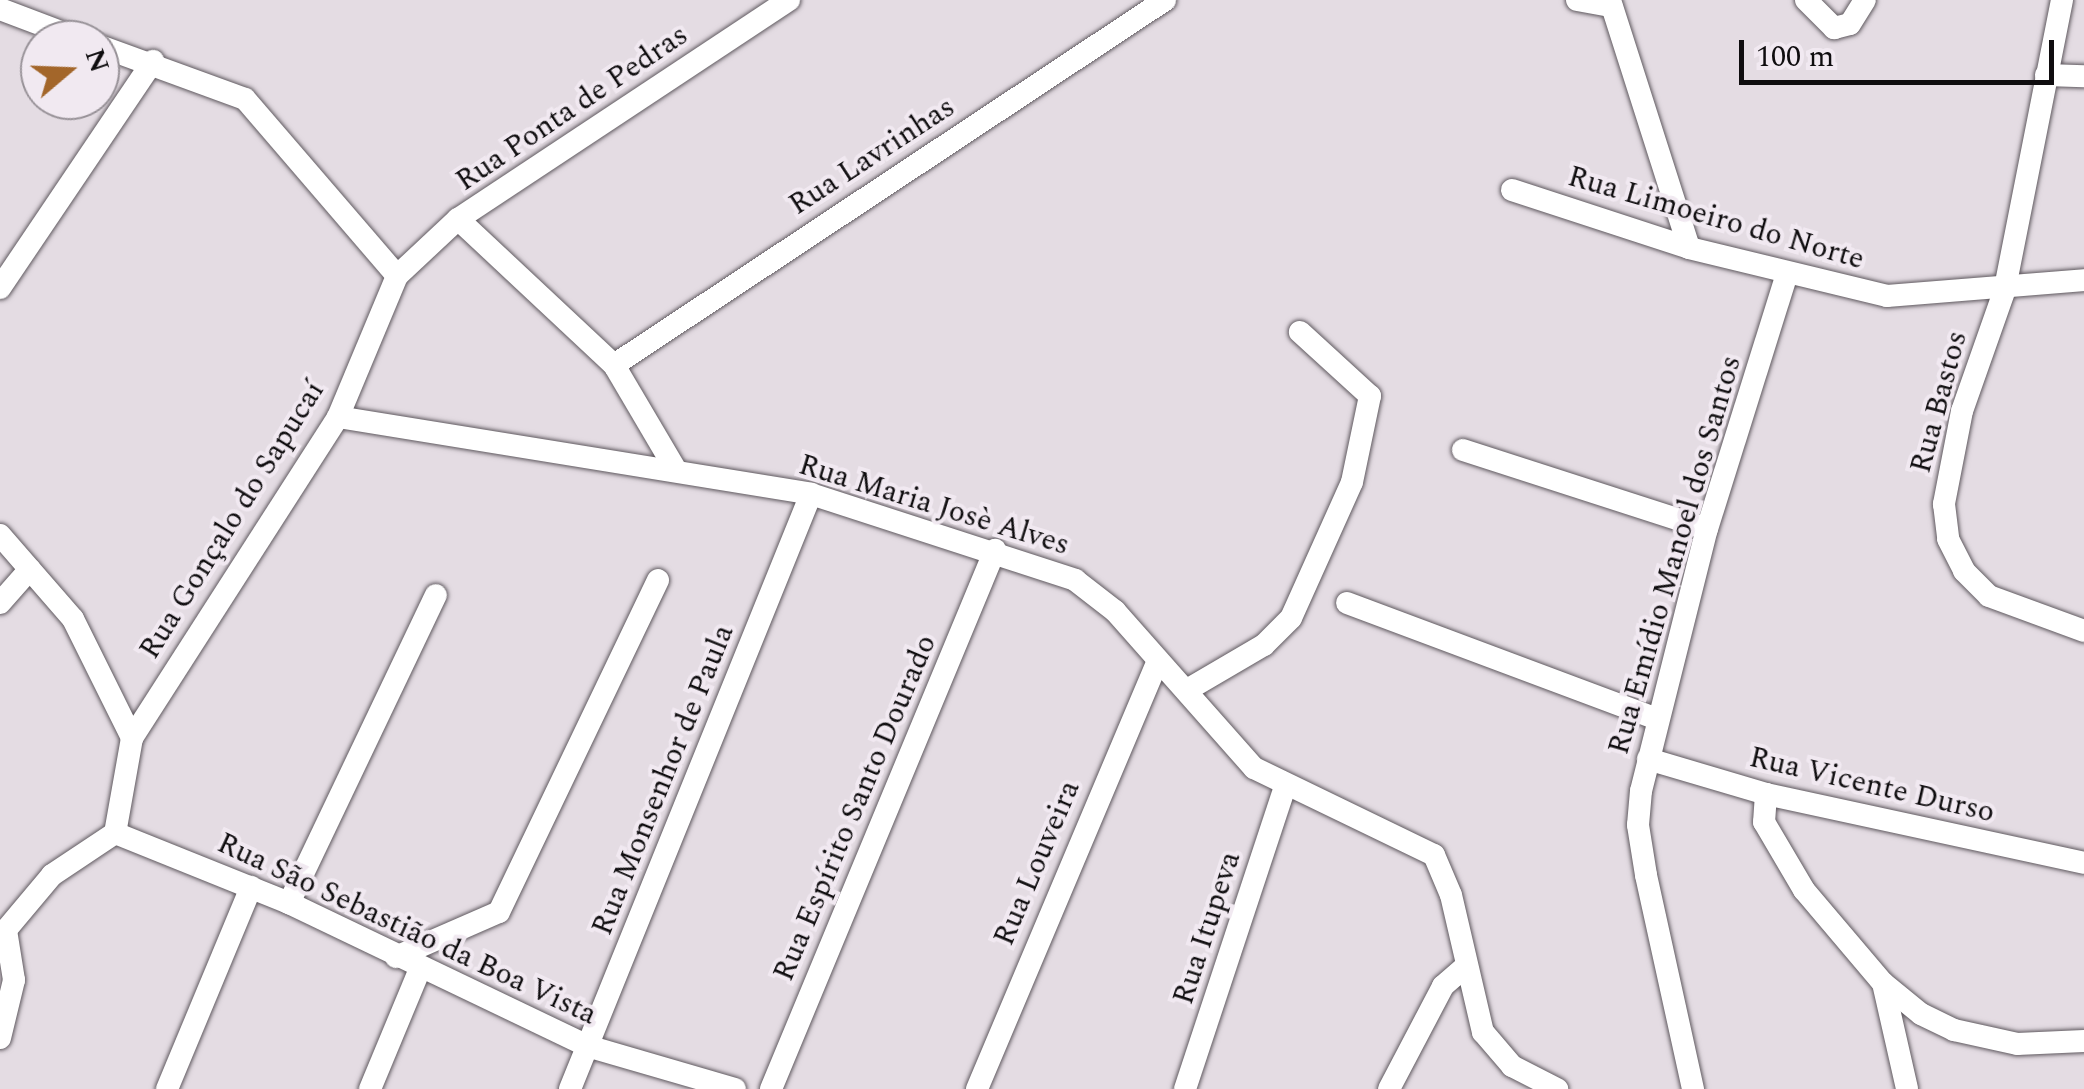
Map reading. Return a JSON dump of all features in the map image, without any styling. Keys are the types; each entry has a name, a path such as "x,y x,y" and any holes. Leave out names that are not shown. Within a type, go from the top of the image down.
{"street":[{"name":"Rua Ponta de Pedras","path":"396,276 458,219 789,0"},
{"name":"Rua Lavrinhas","path":"614,365 1165,0"},
{"path":"1578,0 1611,3 1689,248"},
{"path":"1806,0 1834,28 1850,24 1864,0"},
{"name":"Rua Bastos","path":"2062,0 2004,289 1962,411 1944,504 1948,539 1964,571 1989,596 2084,631"},
{"path":"0,9 29,20"},
{"path":"120,52 246,98 396,276"},
{"path":"0,288 153,61"},
{"path":"2046,76 2084,76"},
{"name":"Rua Limoeiro do Norte","path":"1512,190 1689,248 1887,296 2084,280"},
{"path":"458,219 614,365 674,467"},
{"name":"Rua Emídio Manoel dos Santos","path":"1694,1089 1638,824 1655,718 1707,530 1786,274"},
{"name":"Rua Gonçalo do Sapucaí","path":"132,738 338,418 396,276"},
{"path":"1187,690 1264,645 1290,618 1352,482 1370,396 1300,332"},
{"name":"Rua Maria Josè Alves","path":"338,418 496,448 674,467 812,494 995,550 1092,591 1187,690 1232,750 1285,786 1434,854 1452,895 1465,966 1493,1050 1557,1089"},
{"path":"1463,450 1707,530"},
{"name":"Rua Monsenhor de Paula","path":"570,1089 812,494"},
{"path":"0,535 91,647 132,738 115,833 52,876 3,934 14,980 0,1038"},
{"name":"Rua Espírito Santo Dourado","path":"771,1089 995,550"},
{"path":"0,603 30,569"},
{"path":"396,958 499,912 658,580"},
{"path":"290,903 436,595"},
{"path":"1347,604 1655,718"},
{"name":"Rua Louveira","path":"977,1089 1157,662"},
{"name":"Rua Vicente Durso","path":"1648,759 1766,794 2084,863"},
{"name":"Rua Itupeva","path":"1185,1089 1285,786"},
{"path":"1766,794 1764,822 1772,842 1884,983 1954,1030 2017,1044 2084,1041"},
{"name":"Rua São Sebastião da Boa Vista","path":"115,833 290,903 396,958 587,1046 735,1089"},
{"path":"167,1089 250,887"},
{"path":"1389,1089 1442,986 1465,966"},
{"path":"370,1089 420,969"},
{"path":"1884,983 1907,1089"}]}
